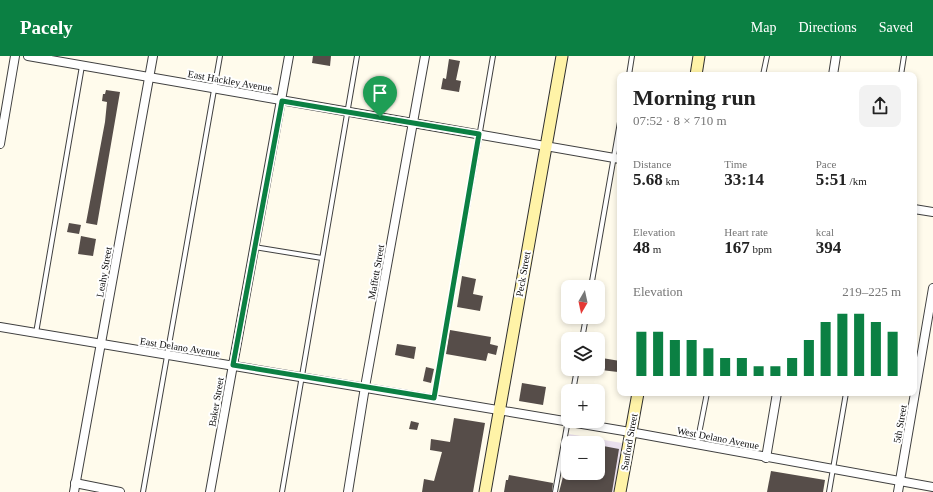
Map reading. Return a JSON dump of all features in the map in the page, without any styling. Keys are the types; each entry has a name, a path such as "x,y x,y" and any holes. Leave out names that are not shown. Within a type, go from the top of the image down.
{"street":[{"path":"0,144 15,56"},
{"name":"East Hackley Avenue","path":"28,56 617,158"},
{"name":"Leahy Street","path":"74,488 152,56"},
{"name":"Baker Street","path":"210,492 290,56"},
{"name":"Maffett Street","path":"348,492 365,387 425,56"},
{"name":"Peck Street","path":"485,492 562,56"},
{"path":"696,72 699,56"},
{"path":"833,72 836,56"},
{"path":"917,209 933,212"},
{"name":"5th Street","path":"917,382 933,288"},
{"name":"East Delano Avenue","path":"0,327 499,410"},
{"name":"Sanford Street","path":"620,492 637,396"},
{"path":"766,458 776,396"},
{"name":"5th Street","path":"898,492 915,396"},
{"name":"West Delano Avenue","path":"499,410 561,420"},
{"name":"West Delano Avenue","path":"605,428 766,458 933,487"},
{"path":"74,488 120,492"}],"lane":[{"path":"143,492 220,56"},
{"path":"282,492 357,56"},
{"path":"434,398 493,56"},
{"path":"629,72 632,56"},
{"path":"764,72 767,56"},
{"path":"901,72 904,56"},
{"path":"36,333 82,66"},
{"path":"592,280 617,158"},
{"path":"254,247 322,258"},
{"path":"697,444 706,396"},
{"path":"829,492 845,396"},
{"path":"555,492 567,428"}],"shaded area":[{"path":"569,434 581,436 569,436"},
{"path":"605,440 622,443 614,492 560,492 562,480 605,480"}],"building":[{"path":"313,56 331,56 330,66 312,63"},
{"path":"449,59 460,61 456,80 461,81 459,92 441,89 443,78 446,79"},
{"path":"106,90 120,92 97,225 86,223 105,122 107,102 102,101 103,94 105,94"},
{"path":"69,223 81,225 79,234 67,232"},
{"path":"81,236 96,239 93,256 78,254"},
{"path":"462,276 476,279 473,294 483,296 480,311 457,307"},
{"path":"450,330 491,337 490,344 498,346 496,355 488,353 486,361 446,354"},
{"path":"397,344 416,347 414,359 395,355"},
{"path":"605,358 617,360 617,372 605,370"},
{"path":"426,367 434,369 431,383 423,381"},
{"path":"522,383 546,387 543,405 519,401"},
{"path":"454,418 485,423 473,492 422,492 424,479 434,481 442,452 430,450 431,439 450,442"},
{"path":"411,421 419,423 417,430 409,429"},
{"path":"605,446 619,449 612,492 559,492 562,480 605,480"},
{"path":"771,471 825,480 823,492 767,492"},
{"path":"509,475 553,483 552,492 504,492 506,480 508,480"}],"route":[{"path":"282,101 380,117 479,134 434,398 233,365 282,101"}]}
